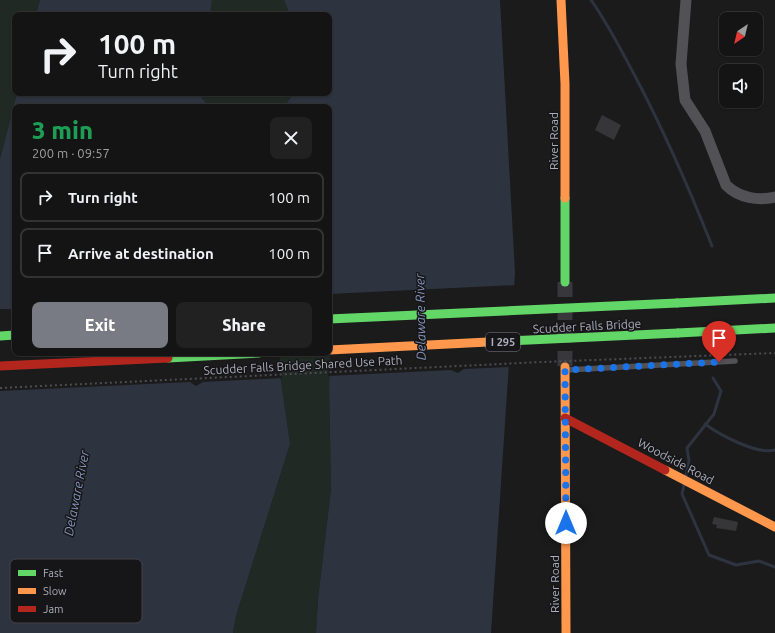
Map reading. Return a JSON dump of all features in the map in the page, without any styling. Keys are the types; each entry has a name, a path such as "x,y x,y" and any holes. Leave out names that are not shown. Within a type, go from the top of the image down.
{"main road":[{"name":"River Road","path":"561,0 565,84 565,282"},
{"name":"Scudder Falls Bridge","path":"332,319 775,298"},
{"name":"Scudder Falls Bridge","path":"332,350 775,328"},
{"path":"0,336 12,335"},
{"path":"0,366 199,356"},
{"name":"River Road","path":"565,369 566,633"},
{"name":"Woodside Road","path":"565,418 695,484 775,527"}],"street":[{"path":"686,0 681,64 685,100 705,131 726,185 736,193 748,197 775,197"}],"lane":[{"path":"565,369 735,361"}],"path":[{"name":"Scudder Falls Bridge Shared Use Path","path":"0,388 542,362 775,353"}],"shaded area":[{"path":"0,0 40,0 37,12 12,12 12,96 16,96 14,104 12,104 12,112 0,159"},
{"path":"212,0 284,0 289,12 210,12"},
{"path":"292,96 286,104 207,104 201,97"},
{"path":"277,356 332,356 329,383 331,489 318,599 316,633 233,633 236,616 290,444"}],"water":[{"path":"40,0 212,0 210,12 37,12"},
{"name":"Delaware River","path":"284,0 500,0 515,273 491,633 316,633 318,599 331,489 329,383 332,356 332,104 286,104 292,96 332,96 332,12 289,12"},
{"path":"16,96 201,96 207,104 14,104"},
{"name":"Delaware River","path":"12,112 12,356 277,356 290,444 236,616 233,633 0,633 0,159"}],"pier":[{"path":"516,285 511,367 464,369 458,373 451,370 328,376 330,356 332,356 332,294"},
{"path":"0,309 12,309 12,356 279,356 282,378 203,382 196,386 190,382 0,391"}],"building":[{"path":"602,115 621,125 614,140 595,130"},
{"path":"714,517 738,522 736,531 716,528 717,525 712,524"}],"waterway":[{"path":"591,0 614,37 656,118 685,181 712,246"},
{"path":"686,475 689,461 687,448 714,414 721,391 713,378"},
{"path":"705,424 729,438 749,447 767,451 775,450"},
{"path":"684,485 682,494 709,555 736,565 759,561 775,567"}],"tunnel":[{"path":"565,282 565,367"}],"traffic: fast":[{"path":"565,198 565,282"},
{"path":"677,303 775,298"},
{"path":"332,319 677,303"},
{"path":"678,333 775,328"},
{"path":"508,341 678,333"},
{"path":"0,336 12,335"},
{"path":"168,358 204,356"}],"traffic: slow":[{"path":"561,0 565,84 565,198"},
{"path":"332,350 508,341"},
{"path":"565,367 566,633"},
{"path":"665,470 775,527"}],"traffic: jam":[{"path":"0,366 168,358"},
{"path":"565,418 665,470"}],"route":[{"path":"566,523 565,370 719,362"}]}
